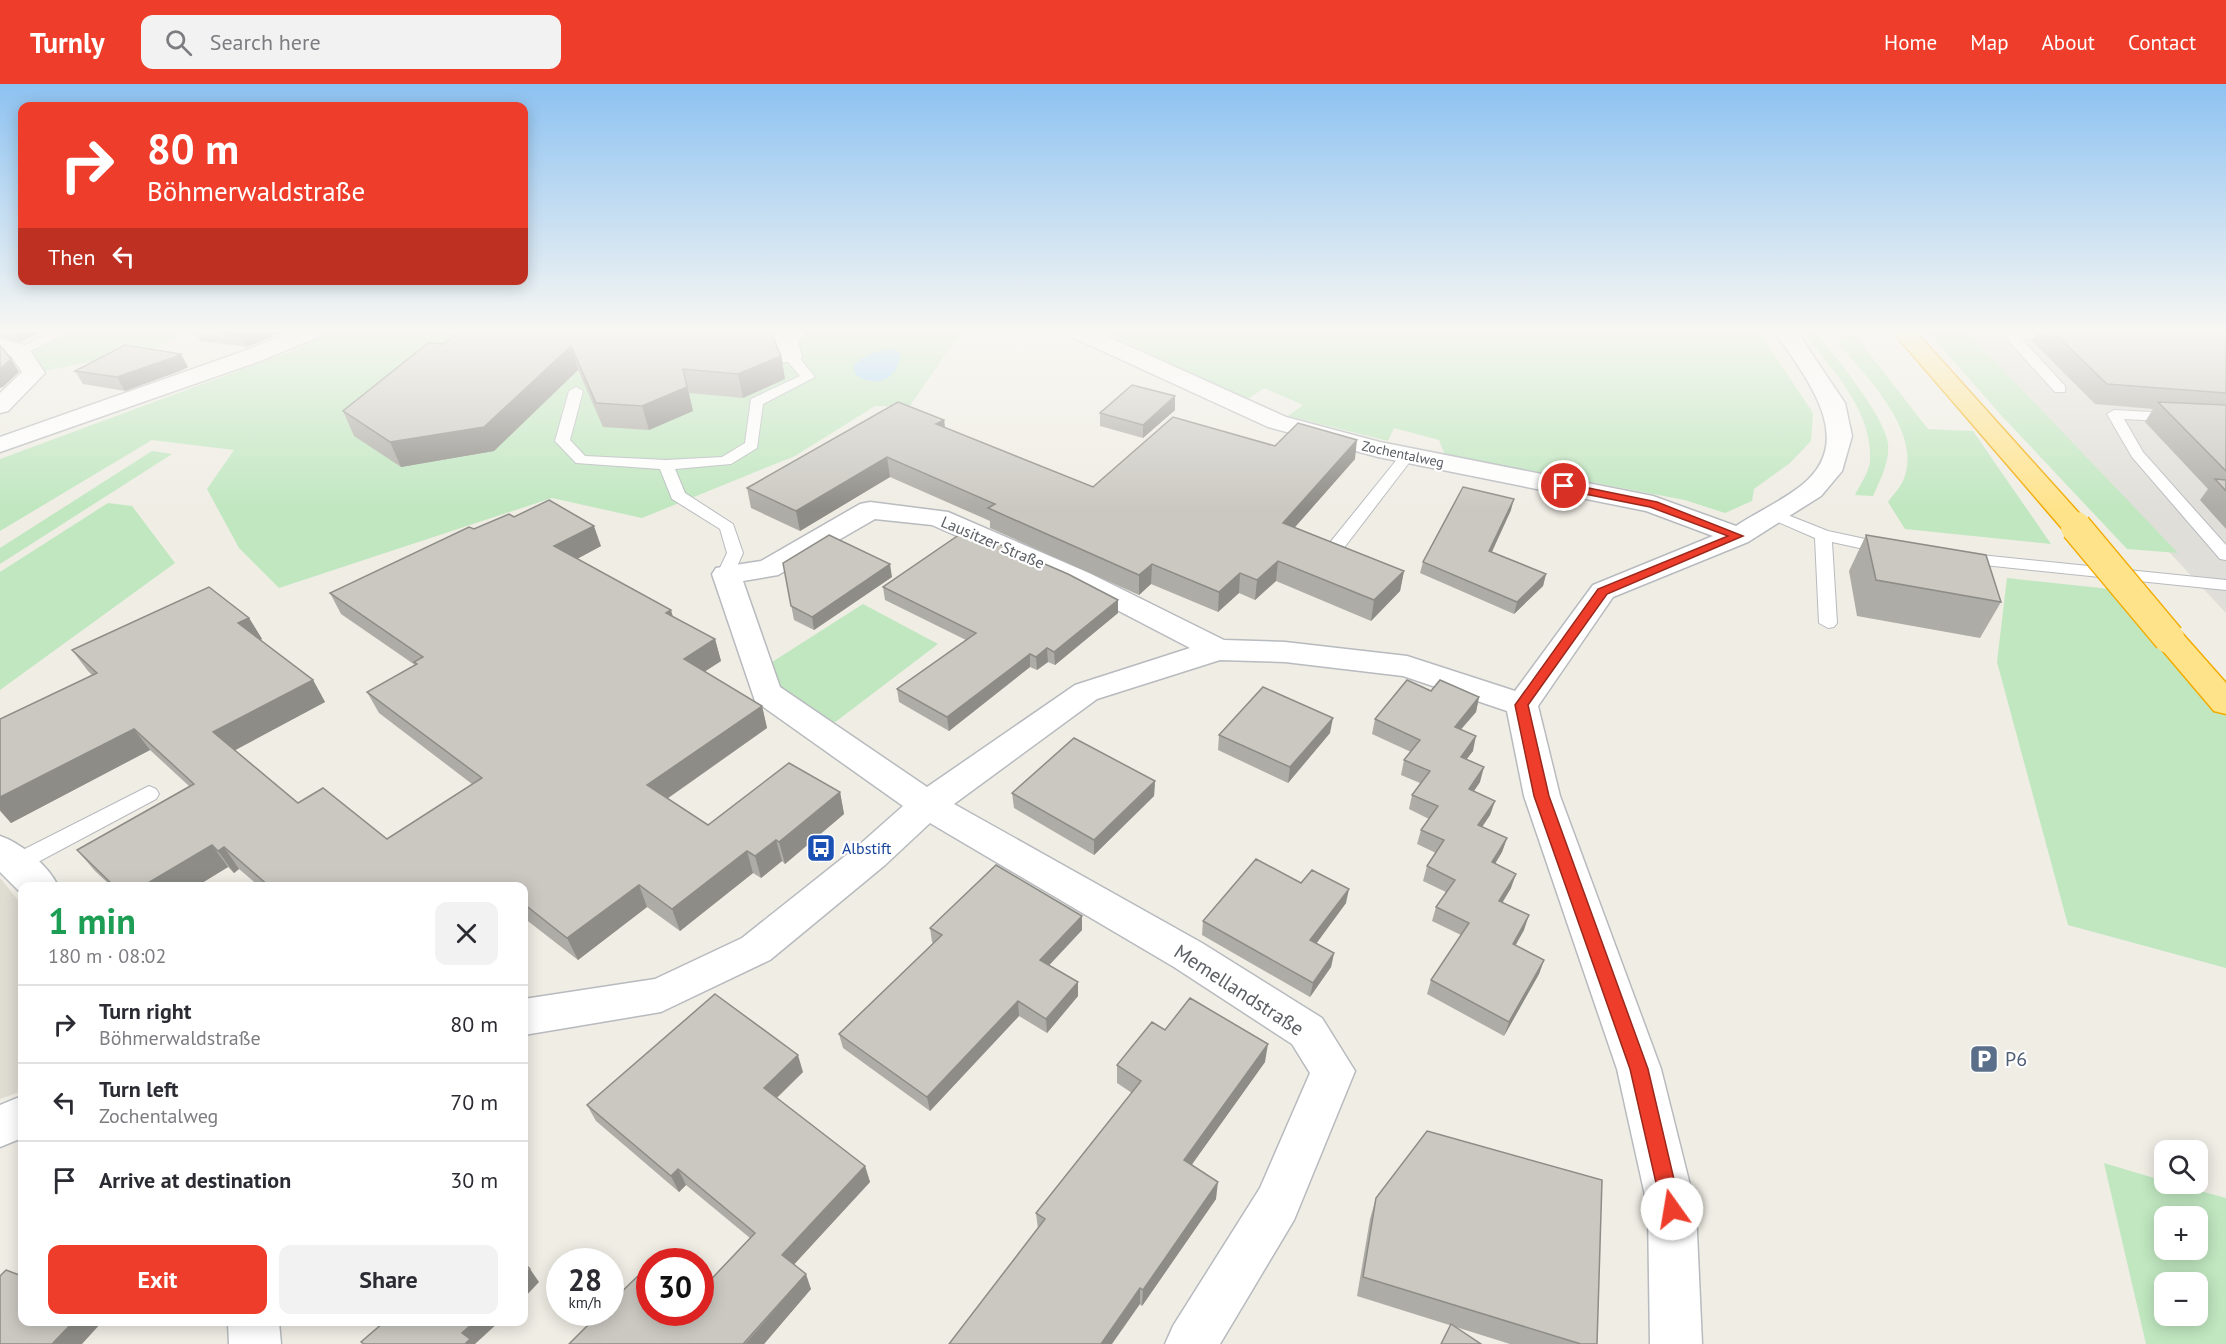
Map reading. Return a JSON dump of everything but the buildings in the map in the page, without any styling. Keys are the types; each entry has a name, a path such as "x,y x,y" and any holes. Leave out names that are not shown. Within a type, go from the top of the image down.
{"highway":[{"path":"1956,391 2076,527 2226,704"}],"street":[{"path":"0,406 16,391"},
{"path":"0,445 153,391"},
{"name":"Zochentalweg","path":"1209,391 1277,422 1408,455 1653,504 1738,536"},
{"path":"1676,1344 1672,1209 1639,1069 1542,796 1522,705 1603,591 1738,536 1812,490 1833,466 1840,436 1833,402 1825,391"},
{"name":"Lausitzer Straße","path":"726,574 768,569 870,510 938,518 1079,579 1218,650"},
{"path":"726,574 766,693 927,805"},
{"path":"528,1016 661,995 756,949 872,855 927,805 1086,692 1218,650 1285,652 1407,666 1522,705"},
{"name":"Memellandstraße","path":"927,805 1188,955 1307,1031 1333,1071 1277,1204 1191,1344"},
{"path":"0,1126 18,1119"},
{"path":"254,1326 255,1344"}],"lane":[{"path":"576,391 562,441 581,460 666,465 726,461 752,445 756,402 778,391"},
{"path":"2226,420 2114,414 2137,454 2226,555"},
{"path":"1334,549 1408,455"},
{"path":"666,465 678,496 727,527 735,553 726,574"},
{"path":"1775,514 1823,535 1905,551"},
{"path":"1823,535 1828,623"},
{"path":"1939,555 2226,585"},
{"path":"18,867 148,794"}],"shaded area":[{"path":"2012,391 2226,391 2226,613"},
{"path":"0,878 18,900 18,1092 0,1099"}],"green space":[{"path":"184,391 920,391 909,407 875,406 795,456 642,518 552,498 279,588 239,548 207,489 234,450 152,440 0,531 0,459"},
{"path":"1225,391 1260,391 1245,401"},
{"path":"1270,391 1798,391 1813,413 1811,441 1790,463 1754,489 1752,501 1725,513 1685,500 1445,455 1439,440 1394,428 1388,441 1288,416 1303,405"},
{"path":"1861,391 1877,417 1888,443 1884,471 1873,496 1855,495 1869,465 1869,443 1865,425 1849,392"},
{"path":"1878,391 1898,391 1928,429 1973,431 2051,544 1905,529 1888,502 1902,483 1907,465 1906,446 1900,426"},
{"path":"1980,391 2023,391 2178,553 2127,549"},
{"path":"152,451 172,454 0,564 0,548"},
{"path":"108,503 132,506 175,563 0,690 0,572"},
{"path":"2007,578 2119,590 2226,714 2226,968 2068,925 1997,662"},
{"path":"863,604 938,644 834,723 778,688 769,664"},
{"path":"2104,1163 2154,1178 2154,1194 2208,1193 2226,1198 2226,1344 2146,1344"}],"place":[{"name":"Albstift","path":"821,848"},
{"name":"P6","path":"1984,1059"}],"route":[{"path":"1564,486 1653,504 1738,536 1603,591 1522,705 1542,796 1639,1069 1672,1209"}]}
